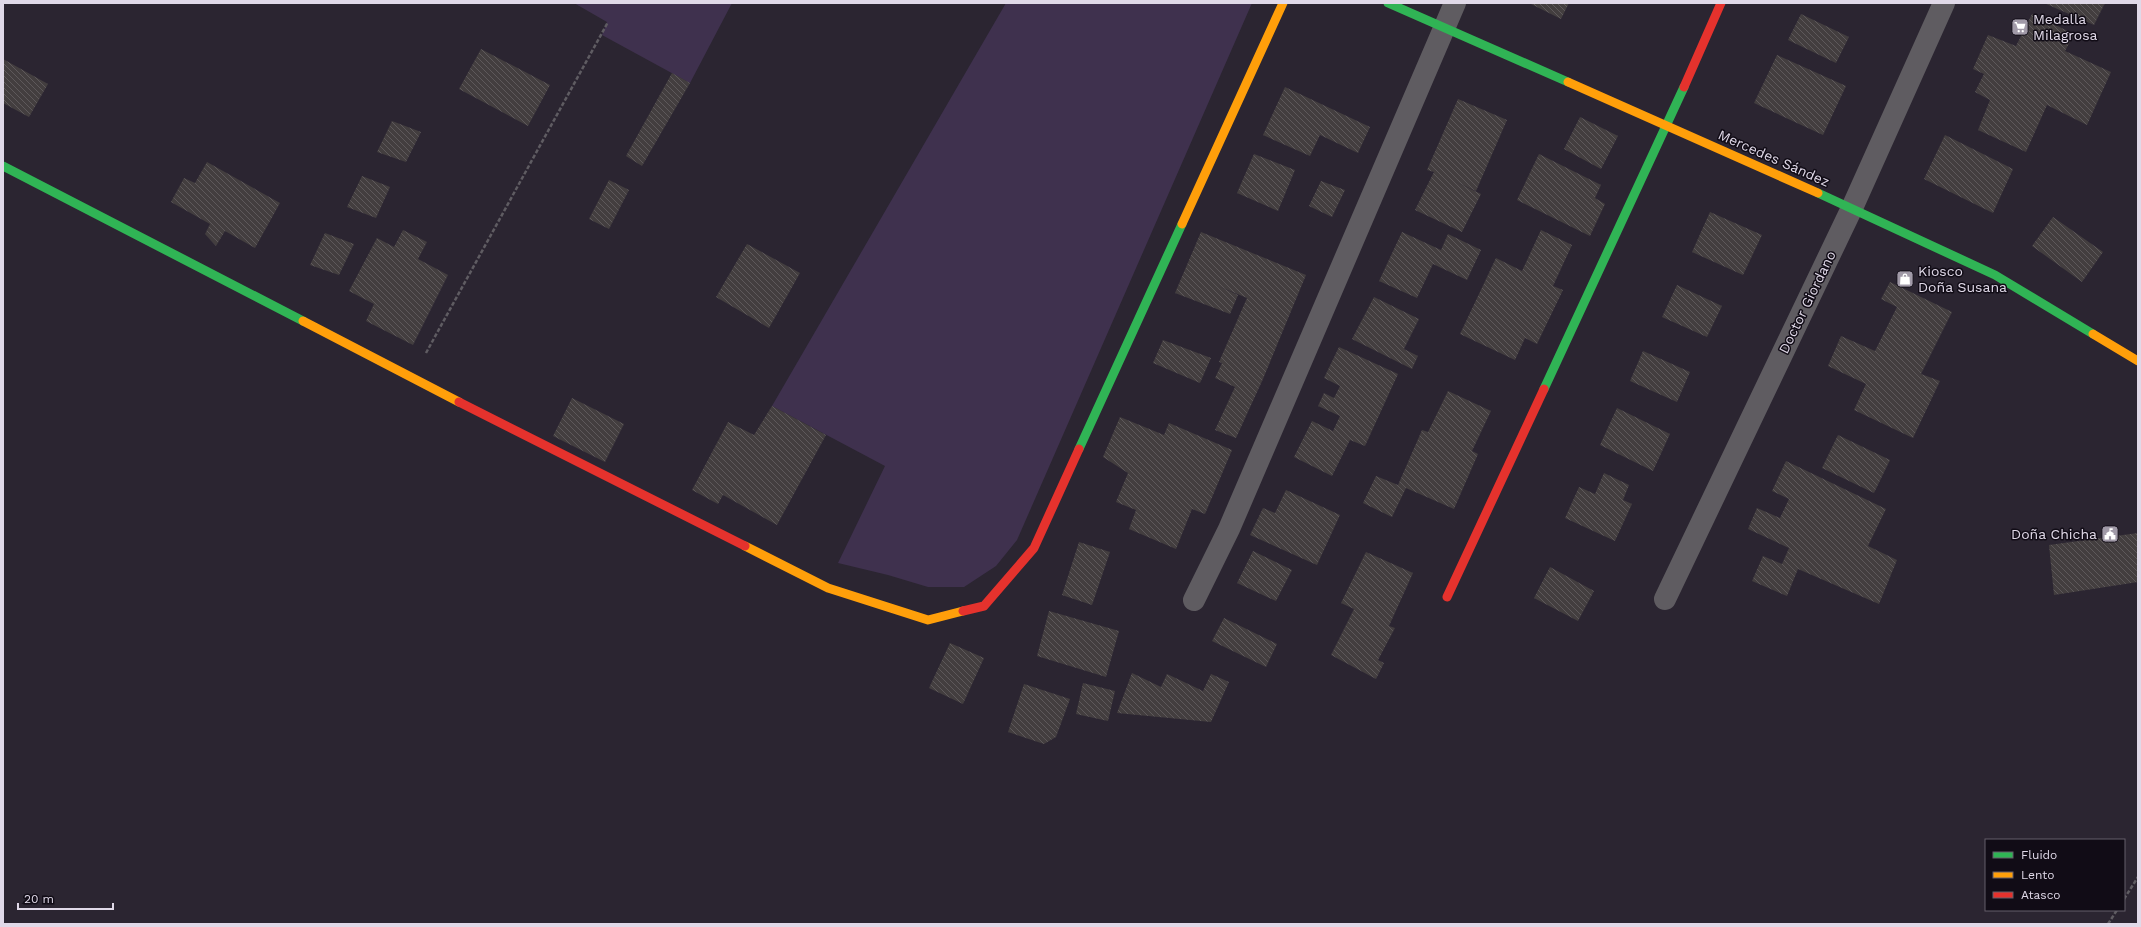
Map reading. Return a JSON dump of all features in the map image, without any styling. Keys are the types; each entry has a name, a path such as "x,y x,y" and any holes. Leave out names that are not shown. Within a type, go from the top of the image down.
{"street":[{"path":"3,166 412,378 828,588 928,620 984,606 1034,548 1283,3"},
{"name":"Mercedes Sández","path":"1388,3 1852,208 1995,275 2138,361"},
{"path":"1194,600 1229,529 1455,3"},
{"path":"1447,597 1667,126 1721,3"},
{"name":"Doctor Giordano","path":"1665,599 1852,208 1944,3"}],"path":[{"path":"412,378 608,22"},
{"path":"2125,897 2138,877"},
{"path":"2108,924 2116,911"}],"shaded area":[{"path":"574,3 732,3 690,83 602,35 607,22"},
{"path":"1006,3 1252,3 1017,540 996,566 964,587 928,587 888,575 838,563 885,466 772,406"}],"building":[{"path":"1529,3 1569,3 1561,19"},
{"path":"2044,3 2105,3 2094,25"},
{"path":"1801,14 1849,37 1836,63 1788,40"},
{"path":"2032,14 2074,34 2065,51 2111,72 2087,125 2047,105 2026,152 1978,130 1990,100 1975,92 1984,74 1973,69 1988,35 2016,46"},
{"path":"481,49 550,85 528,126 459,89"},
{"path":"1777,55 1846,86 1823,135 1754,103"},
{"path":"3,59 48,84 29,117 3,103"},
{"path":"672,73 690,83 642,166 626,156"},
{"path":"1285,87 1370,127 1358,153 1320,135 1310,156 1263,135"},
{"path":"1458,99 1507,120 1476,191 1454,181 1481,194 1462,232 1415,210 1434,172 1427,170"},
{"path":"1580,117 1618,136 1601,169 1564,149"},
{"path":"392,121 421,132 406,162 377,152"},
{"path":"1945,135 2013,169 1993,213 1924,179"},
{"path":"1254,154 1295,170 1278,211 1237,193"},
{"path":"1539,154 1601,185 1595,198 1605,204 1590,236 1517,200"},
{"path":"207,162 280,203 255,248 225,231 216,246 205,234 210,224 171,202 184,178 195,183"},
{"path":"362,176 390,187 376,218 347,207"},
{"path":"609,180 629,190 609,229 589,219"},
{"path":"1321,181 1345,190 1332,217 1309,206"},
{"path":"1710,212 1762,235 1743,275 1692,252"},
{"path":"2053,217 2103,252 2082,282 2032,246"},
{"path":"403,230 427,242 418,259 448,275 413,345 366,321 374,304 349,291 377,238 394,247"},
{"path":"1541,230 1572,245 1553,286 1563,290 1537,344 1525,338 1515,360 1460,334 1496,258 1522,271"},
{"path":"1201,232 1306,275 1263,379 1236,438 1215,430 1235,387 1215,378 1222,363 1219,362 1247,298 1218,286 1238,295 1230,314 1175,293"},
{"path":"1402,232 1441,250 1448,234 1481,250 1467,280 1433,264 1417,298 1379,281"},
{"path":"325,233 354,244 339,275 310,265"},
{"path":"747,244 800,273 769,328 716,297"},
{"path":"1890,282 1952,312 1921,374 1940,381 1913,438 1854,410 1866,384 1828,366 1841,336 1875,351 1897,307 1881,299"},
{"path":"1677,285 1722,306 1707,337 1662,317"},
{"path":"1374,297 1419,319 1404,349 1418,356 1412,369 1352,339"},
{"path":"1163,340 1211,358 1200,383 1153,363"},
{"path":"1339,347 1398,374 1365,446 1350,440 1332,476 1294,457 1312,421 1333,431 1340,416 1318,406 1324,393 1334,398 1340,386 1324,378"},
{"path":"1643,351 1690,372 1677,402 1630,381"},
{"path":"1448,391 1491,411 1472,451 1478,454 1454,509 1406,488 1392,517 1363,503 1376,476 1398,485 1422,430 1428,432"},
{"path":"572,398 624,424 605,462 553,436"},
{"path":"772,406 826,435 777,525 723,495 718,504 692,490 728,422 754,435"},
{"path":"1617,408 1670,434 1653,471 1600,445"},
{"path":"1120,417 1164,435 1169,423 1232,450 1205,514 1192,509 1176,549 1129,529 1136,510 1116,502 1128,473 1103,457"},
{"path":"1838,435 1890,460 1874,493 1822,468"},
{"path":"1786,461 1886,509 1868,546 1897,560 1879,604 1798,569 1787,596 1752,581 1763,556 1782,564 1789,548 1748,529 1757,508 1780,518 1789,499 1772,491"},
{"path":"1604,473 1629,485 1623,500 1632,504 1615,541 1565,518 1579,487 1595,494"},
{"path":"1286,490 1340,515 1317,565 1250,535 1263,508 1275,513"},
{"path":"2138,533 2138,582 2054,595 2049,545"},
{"path":"1079,542 1110,552 1092,605 1062,595"},
{"path":"1253,551 1292,570 1276,601 1237,583"},
{"path":"1366,552 1413,573 1389,626 1395,628 1378,660 1384,663 1376,679 1331,655 1354,609 1341,603"},
{"path":"1550,567 1594,591 1578,621 1534,598"},
{"path":"1049,611 1119,631 1106,677 1037,656"},
{"path":"1224,618 1277,644 1266,667 1212,641"},
{"path":"950,643 984,658 963,704 929,688"},
{"path":"1132,673 1161,687 1167,674 1203,691 1211,674 1229,682 1211,722 1117,713"},
{"path":"1083,683 1115,691 1108,721 1076,714"},
{"path":"1024,684 1070,699 1056,737 1044,744 1008,732"}],"traffic: fast":[{"path":"1388,3 1568,82"},
{"path":"1544,389 1684,87"},
{"path":"3,166 303,321"},
{"path":"1818,193 1995,275 2093,334"},
{"path":"1079,449 1182,224"}],"traffic: slow":[{"path":"1182,224 1283,3"},
{"path":"1568,82 1818,193"},
{"path":"303,321 459,402"},
{"path":"2093,334 2138,361"},
{"path":"745,546 828,588 928,620 963,611"}],"traffic: jam":[{"path":"1684,87 1721,3"},
{"path":"1447,597 1544,389"},
{"path":"459,402 745,546"},
{"path":"963,611 984,606 1034,548 1079,449"}],"place":[{"name":"Medalla Milagrosa","path":"2020,27"},
{"name":"Kiosco Doña Susana","path":"1905,279"},
{"name":"Doña Chicha","path":"2110,534"}]}
